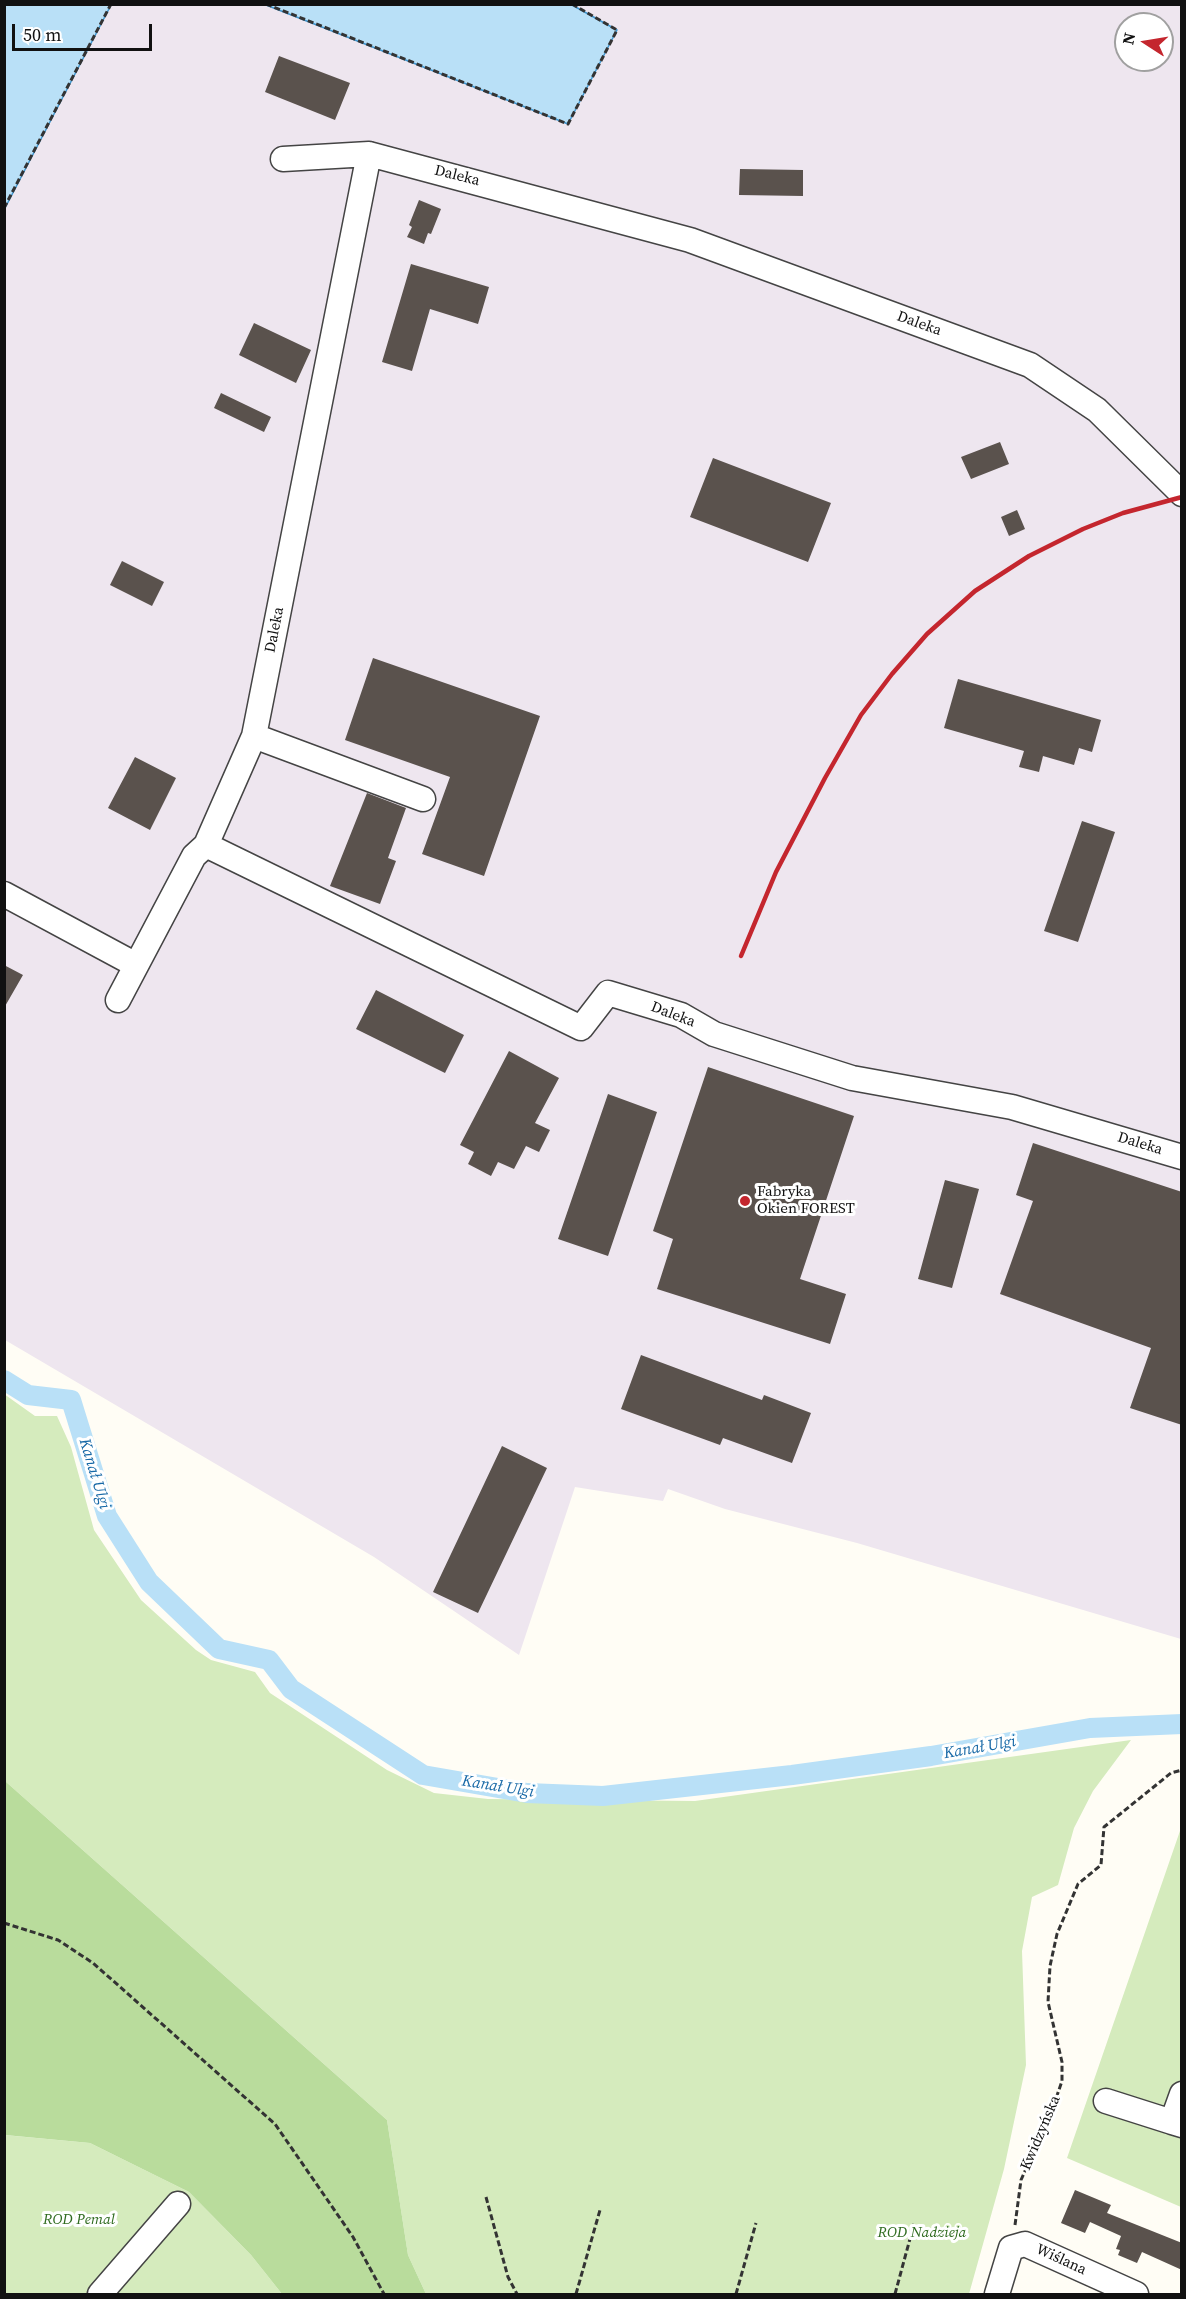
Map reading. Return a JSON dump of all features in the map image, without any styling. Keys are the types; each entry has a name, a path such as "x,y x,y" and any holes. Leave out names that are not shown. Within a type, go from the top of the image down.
{"street":[{"path":"283,159 369,154"},
{"name":"Daleka","path":"118,1000 194,856 206,845 254,736 369,154 690,240 1030,365 1097,410 1182,494"},
{"path":"254,736 423,799"},
{"name":"Daleka","path":"206,845 581,1028 608,993 681,1015 714,1034 852,1078 1012,1107 1182,1157"},
{"path":"4,894 136,965"},
{"path":"1106,2101 1177,2124 1182,2094"},
{"path":"100,2295 178,2204"},
{"path":"997,2295 1011,2248 1018,2244"},
{"name":"Wiślana","path":"1018,2244 1025,2244 1136,2295"}],"path":[{"path":"4,208 111,4"},
{"path":"266,4 568,124 617,30 572,4"},
{"name":"Kwidzyńska","path":"1018,2244 1014,2217 1021,2180 1051,2113 1062,2081 1062,2062 1048,2002 1050,1966 1058,1934 1078,1884 1101,1865 1104,1827 1171,1773 1182,1770"},
{"path":"4,1923 57,1940 93,1963 275,2124 353,2237 384,2295"},
{"path":"486,2197 508,2277 517,2295"},
{"path":"576,2295 600,2210"},
{"path":"736,2295 756,2223"},
{"path":"895,2295 914,2224"}],"shaded area":[{"path":"111,5 266,5 568,124 616,30 572,5 1181,5 1181,1639 857,1543 725,1509 668,1489 663,1501 575,1487 519,1655 374,1557 5,1340 5,208"}],"green space":[{"name":"ROD Nadzieja","path":"4,1394 35,1416 57,1416 71,1447 94,1530 141,1600 196,1650 211,1660 255,1672 270,1693 387,1770 434,1793 488,1799 695,1801 1131,1740 1093,1791 1074,1828 1058,1885 1032,1897 1022,1951 1026,2065 1004,2169 969,2294 426,2294 408,2255 387,2120 5,1781"},
{"path":"5,1781 387,2120 408,2255 426,2294 282,2294 251,2255 189,2192 90,2143 5,2135"},
{"path":"1181,1828 1181,2207 1067,2158"},
{"name":"ROD Pemal","path":"4,2135 90,2143 189,2192 251,2255 282,2294 5,2294"}],"water":[{"path":"4,5 111,5 5,208"},
{"path":"266,5 572,5 617,30 568,124"}],"building":[{"path":"279,56 350,83 335,120 265,92"},
{"path":"740,169 803,170 803,196 739,195"},
{"path":"419,200 441,209 431,234 428,233 424,244 407,237"},
{"path":"411,264 489,287 478,324 430,309 412,371 382,362"},
{"path":"254,323 311,350 296,383 239,355"},
{"path":"221,393 271,417 264,432 214,408"},
{"path":"1000,442 1009,464 971,479 961,457"},
{"path":"713,458 831,503 808,562 690,517"},
{"path":"1017,510 1025,529 1009,536 1001,517"},
{"path":"122,561 164,582 152,606 110,585"},
{"path":"373,658 540,716 484,876 422,854 450,777 345,740"},
{"path":"958,679 1101,720 1092,752 1079,748 1074,765 1043,756 1039,772 1019,767 1024,751 944,728"},
{"path":"135,757 176,778 150,830 108,808"},
{"path":"367,793 406,808 388,858 396,861 380,904 330,886"},
{"path":"1082,821 1115,832 1078,942 1044,931"},
{"path":"4,965 23,975 4,1008"},
{"path":"376,990 464,1035 445,1073 356,1029"},
{"path":"509,1051 559,1078 535,1123 550,1130 539,1152 526,1146 514,1169 498,1162 491,1176 468,1164 474,1152 460,1145"},
{"path":"708,1067 854,1116 800,1279 846,1294 830,1344 657,1289 673,1239 653,1231"},
{"path":"608,1094 657,1112 608,1256 558,1239"},
{"path":"1033,1143 1182,1192 1182,1425 1130,1408 1151,1348 1000,1294 1033,1201 1016,1195"},
{"path":"945,1180 979,1189 952,1288 918,1279"},
{"path":"641,1355 762,1400 764,1395 811,1413 792,1463 723,1438 720,1445 621,1409"},
{"path":"502,1446 547,1468 478,1613 433,1592"},
{"path":"1075,2190 1111,2205 1107,2213 1182,2243 1182,2270 1142,2252 1137,2263 1118,2255 1120,2250 1116,2249 1121,2236 1090,2222 1085,2233 1061,2223"}],"waterway":[{"name":"Kanał Ulgi","path":"4,1380 28,1395 71,1400 107,1516 149,1582 219,1649 269,1660 291,1689 423,1775 527,1793 603,1796 792,1775 931,1756 1090,1728 1182,1724"}],"railway":[{"path":"741,956 776,872 861,715 892,674 927,634 975,591 1029,556 1083,529 1123,513 1182,497"}],"place":[{"name":"Fabryka Okien FOREST","path":"745,1201"}]}
